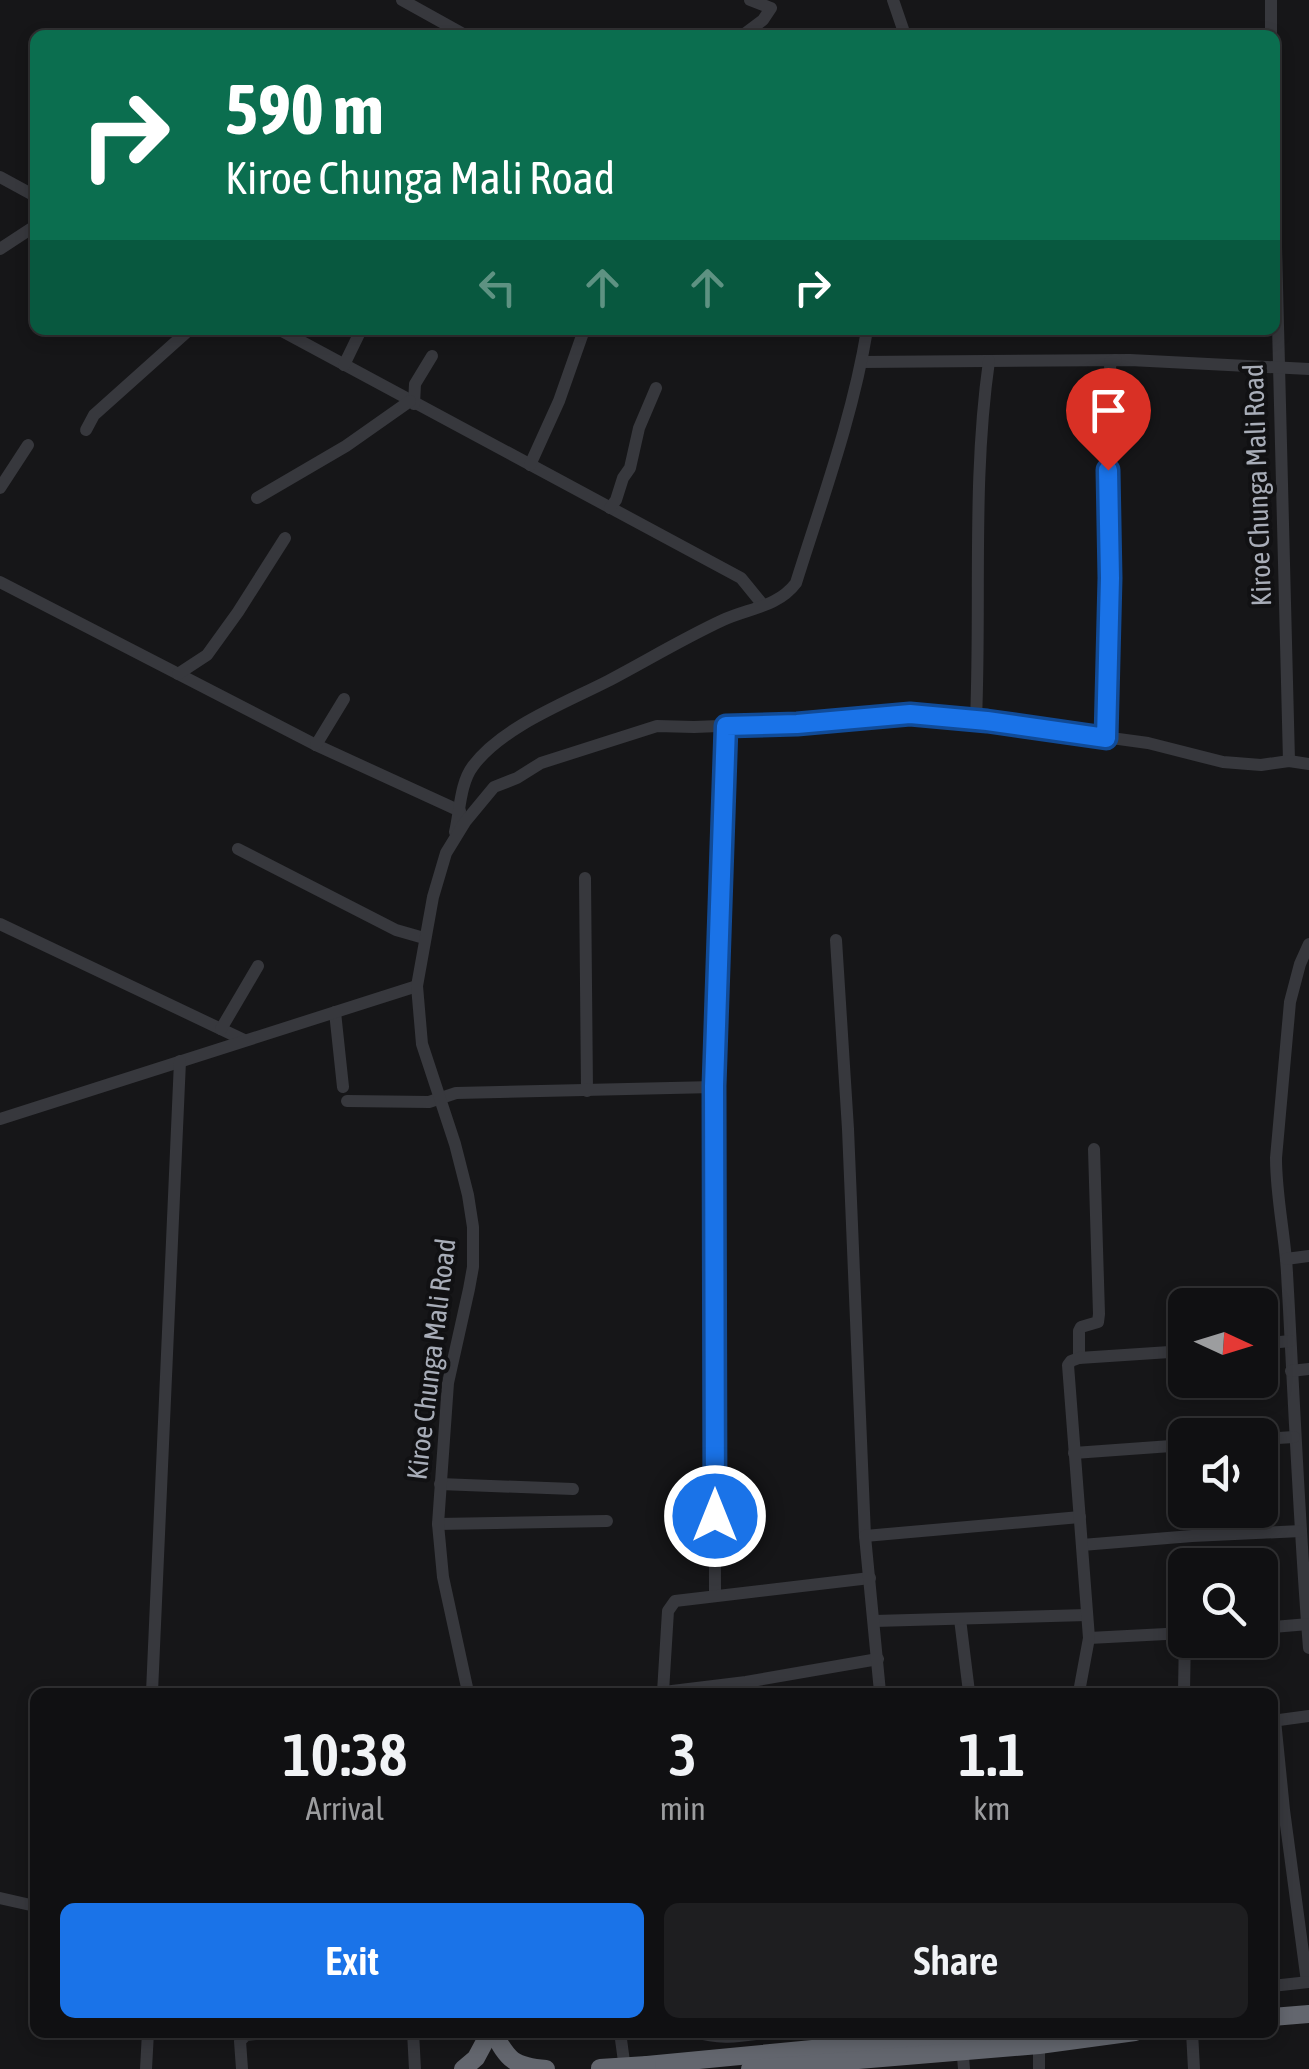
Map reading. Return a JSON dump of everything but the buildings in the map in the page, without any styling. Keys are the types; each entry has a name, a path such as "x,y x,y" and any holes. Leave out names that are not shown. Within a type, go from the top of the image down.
{"highway":[{"path":"1278,2005 1309,2002"},
{"path":"1278,2017 1309,2014"},
{"path":"463,2069 476,2058 488,2038"},
{"path":"496,2038 508,2058 546,2069"},
{"path":"597,2069 924,2038"},
{"path":"750,2069 1038,2049 1101,2038"}],"street":[{"path":"402,0 456,30"},
{"path":"750,0 771,8 764,20 750,30"},
{"path":"893,0 903,30"},
{"path":"1271,0 1271,30"},
{"path":"0,177 30,193"},
{"path":"0,250 30,229"},
{"path":"86,430 94,415 183,335"},
{"path":"289,335 741,578 763,605"},
{"path":"344,366 359,335"},
{"path":"530,466 582,335"},
{"path":"453,842 470,770 491,746 536,716 715,624 776,602 788,593 796,583 844,430 866,335"},
{"name":"Kiroe Chunga Mali Road","path":"1277,335 1289,762"},
{"path":"257,498 412,403 415,384 432,356"},
{"path":"1106,738 1110,362 1118,360"},
{"path":"862,362 1118,360 1309,369"},
{"path":"976,720 979,504 989,361"},
{"path":"610,508 630,468 656,388"},
{"path":"0,488 28,445"},
{"path":"178,674 207,654 285,538"},
{"path":"0,582 316,746 460,811"},
{"path":"316,746 344,699"},
{"name":"Kiroe Chunga Mali Road","path":"467,1688 443,1577 438,1524 448,1383 469,1289 474,1246 456,1144 422,1044 417,986 424,938 446,853 494,787 541,763 657,726 797,724 910,714 1148,743 1223,762 1309,764"},
{"path":"716,1594 714,1086 726,726"},
{"path":"238,849 396,930 424,938"},
{"path":"585,878 587,1091"},
{"path":"0,924 244,1040"},
{"path":"836,940 865,1536 880,1688"},
{"path":"1309,944 1290,1002 1276,1140 1309,1648"},
{"path":"221,1029 258,966"},
{"path":"0,1119 417,986"},
{"path":"335,1012 343,1087"},
{"path":"152,1688 180,1061"},
{"path":"347,1101 429,1102 456,1093 714,1086"},
{"path":"1079,1358 1078,1331 1081,1326 1098,1322 1099,1314 1094,1149"},
{"path":"1286,1259 1309,1256"},
{"path":"1278,1342 1290,1341"},
{"path":"1080,1688 1089,1638 1068,1366 1079,1358 1168,1352"},
{"path":"1291,1371 1309,1369"},
{"path":"1278,1438 1294,1437"},
{"path":"1074,1454 1168,1446"},
{"path":"440,1484 573,1489"},
{"path":"865,1536 1080,1518"},
{"path":"438,1524 607,1521"},
{"path":"1082,1545 1302,1532"},
{"path":"664,1688 668,1611 671,1604 682,1598 870,1578"},
{"path":"874,1621 1087,1615"},
{"path":"960,1618 969,1688"},
{"path":"1278,1626 1308,1624"},
{"path":"1089,1638 1168,1633"},
{"path":"1184,1688 1185,1658"},
{"path":"746,1687 878,1659"},
{"path":"1278,1720 1309,1716"},
{"path":"1278,1811 1302,1891 1308,1982 1278,1985"},
{"path":"0,1898 30,1905"},
{"path":"146,2069 148,2038"},
{"path":"242,2069 243,2038"},
{"path":"413,2038 415,2069"},
{"path":"621,2038 625,2069"},
{"path":"1192,2038 1194,2069"},
{"path":"844,2069 963,2063 1038,2049 1039,2069"}],"route":[{"path":"715,1516 714,1086 726,726 910,714 1106,738 1108,470"}]}
